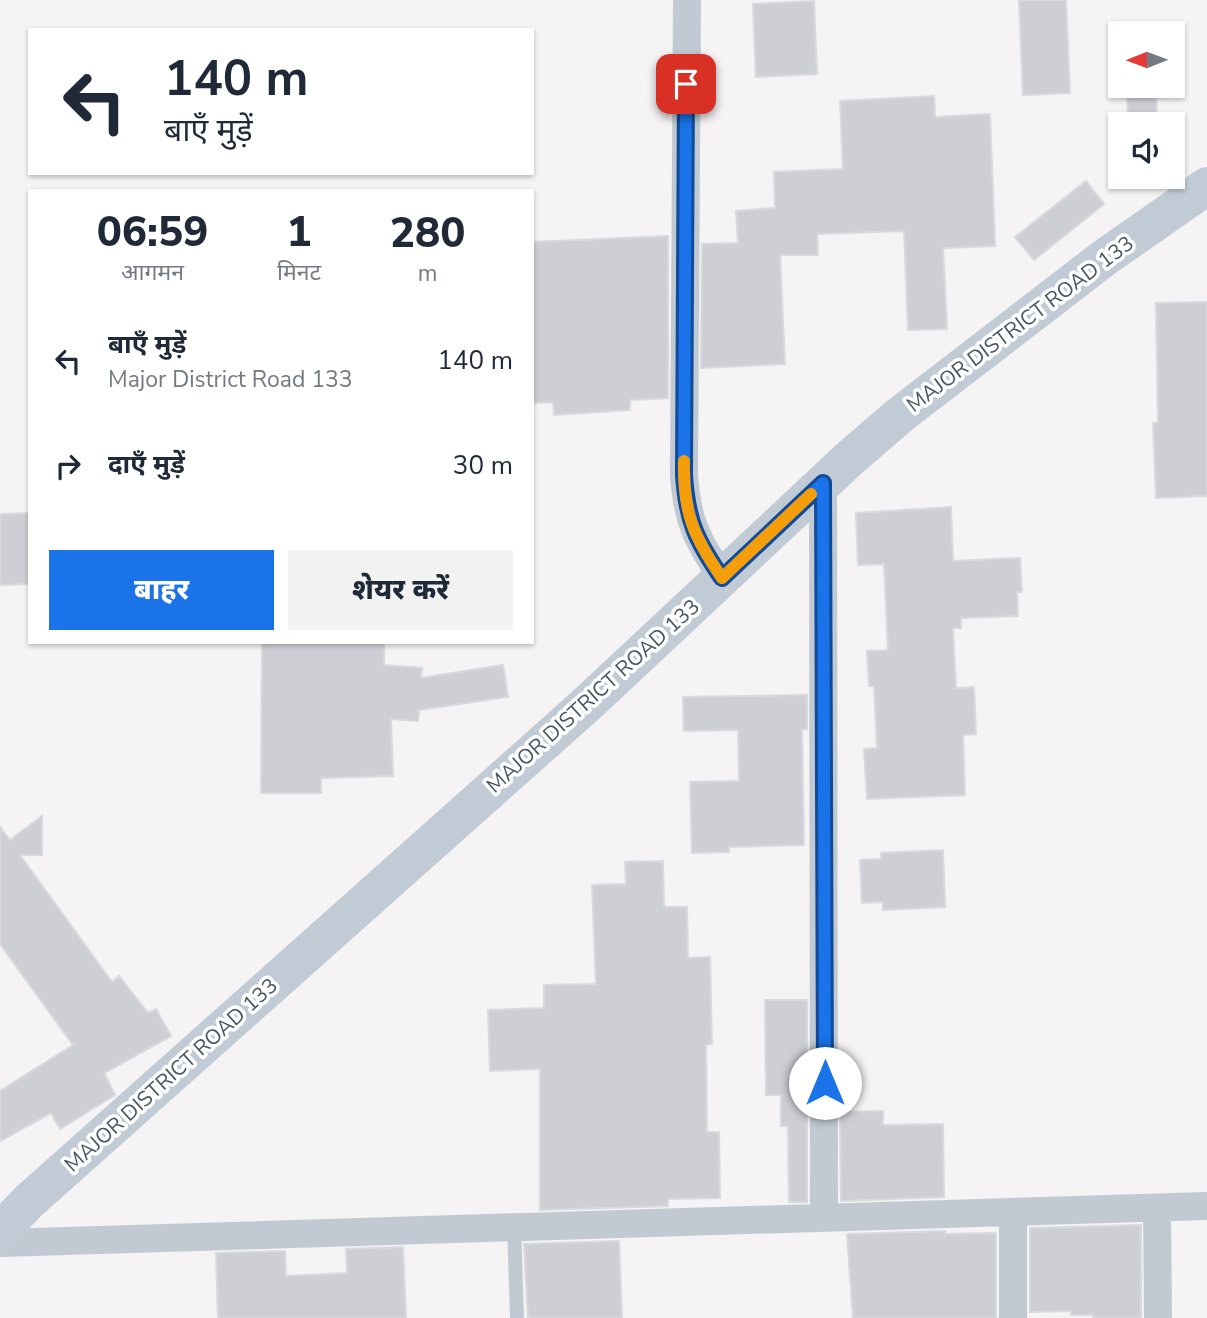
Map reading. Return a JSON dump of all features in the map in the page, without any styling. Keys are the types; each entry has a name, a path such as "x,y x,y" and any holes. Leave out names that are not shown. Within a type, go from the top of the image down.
{"main road":[{"name":"MAJOR DISTRICT ROAD 133","path":"0,1231 49,1184 587,704 823,483 911,407 1104,258 1207,186"}],"street":[{"path":"687,0 684,475 687,513 696,540 722,578"},
{"path":"823,483 824,1217"},
{"path":"0,1243 1207,1206"},
{"path":"1157,1208 1158,1318"},
{"path":"1013,1212 1013,1318"}],"lane":[{"path":"514,1226 517,1318"}],"building":[{"path":"1019,0 1066,0 1070,93 1023,95"},
{"path":"814,1 817,74 756,77 753,4"},
{"path":"934,96 935,117 990,114 995,246 943,248 947,329 908,330 904,231 817,234 818,255 780,255 785,364 701,368 702,244 738,243 736,211 775,208 774,172 843,169 840,101"},
{"path":"1127,98 1156,98 1157,112 1128,112"},
{"path":"1086,181 1104,204 1034,260 1015,237"},
{"path":"668,236 668,398 630,400 630,410 554,415 553,402 534,403 534,242"},
{"path":"1207,302 1207,496 1156,498 1153,423 1158,423 1156,303"},
{"path":"951,507 953,561 1020,558 1022,592 1017,592 1018,616 961,618 961,628 953,628 956,688 974,687 976,734 963,735 965,795 867,799 864,749 877,748 874,686 869,686 867,651 888,650 884,564 858,565 856,513"},
{"path":"28,513 28,584 0,585 0,514"},
{"path":"262,644 384,644 384,665 422,668 421,678 503,665 508,697 419,710 418,721 391,719 393,776 321,778 321,793 261,793"},
{"path":"807,695 807,729 802,729 804,845 729,847 729,852 692,853 690,782 739,781 738,730 684,731 683,697"},
{"path":"42,816 42,855 20,855 112,982 119,976 148,1013 156,1009 171,1036 104,1073 115,1095 60,1129 51,1113 0,1141 0,1091 73,1045 0,944 0,827 10,840"},
{"path":"943,850 945,907 883,910 883,902 862,903 860,860 881,859 881,853"},
{"path":"663,861 664,907 687,907 688,958 710,957 712,1044 706,1045 707,1132 719,1132 720,1198 668,1199 668,1206 540,1210 540,1069 490,1071 488,1010 544,1008 544,985 596,984 592,885 626,884 625,862"},
{"path":"765,1000 807,1000 807,1202 789,1202 788,1126 781,1126 781,1095 766,1095"},
{"path":"883,1111 883,1125 943,1124 944,1197 841,1201 840,1112"},
{"path":"1141,1225 1141,1318 1093,1318 1093,1315 1071,1315 1071,1311 1030,1312 1030,1228"},
{"path":"945,1231 945,1234 996,1233 996,1318 853,1318 847,1234"},
{"path":"619,1241 622,1318 528,1318 524,1244"},
{"path":"403,1247 406,1318 218,1318 216,1253 285,1251 286,1276 347,1273 346,1249"}],"slow traffic":[{"path":"684,461 687,513 696,540 722,578 811,494"}],"route":[{"path":"686,84 684,475 687,513 696,540 722,578 823,483 825,1083"}]}
